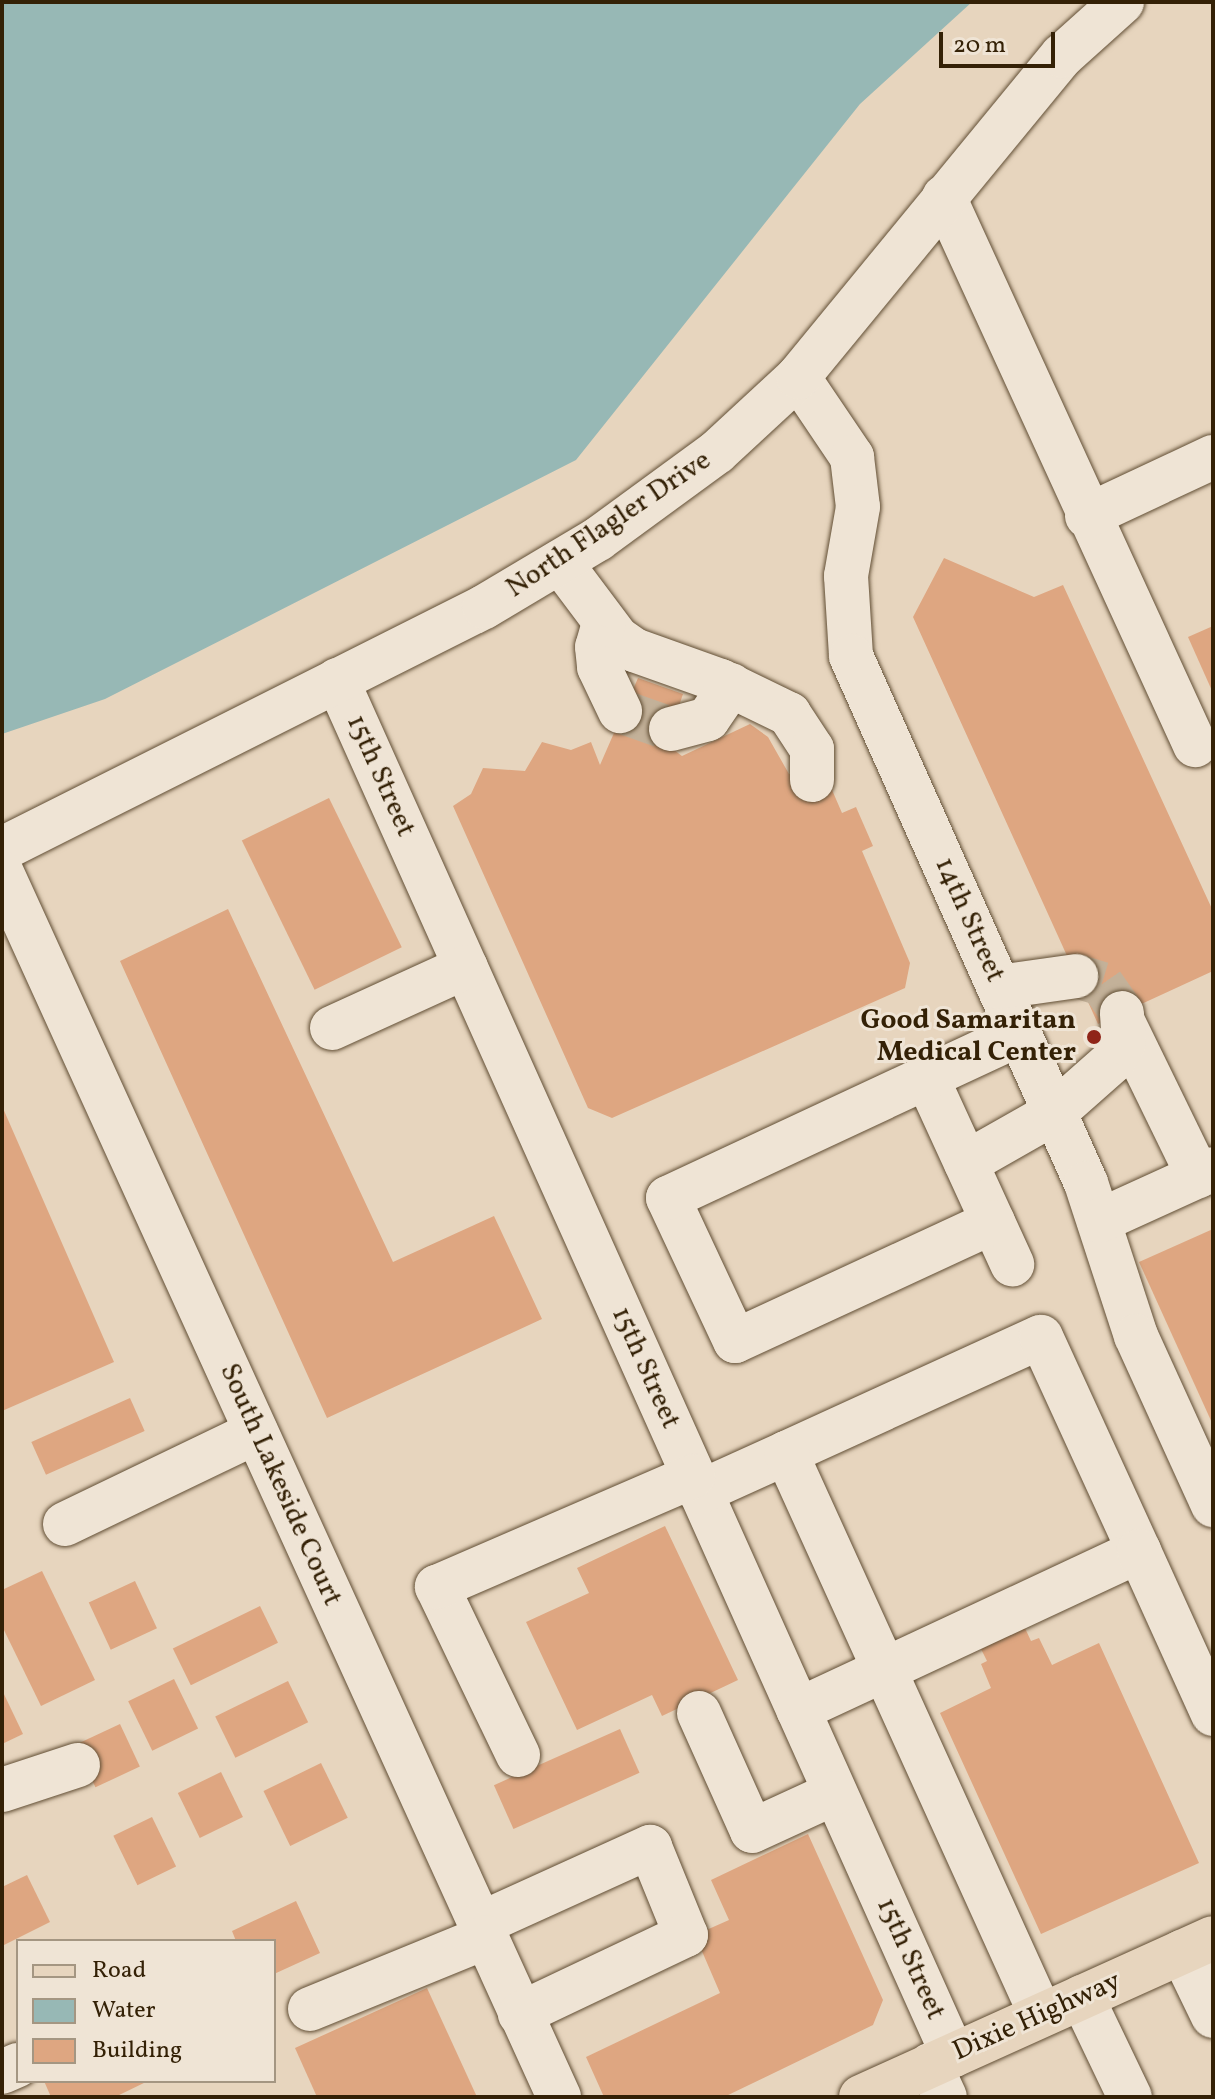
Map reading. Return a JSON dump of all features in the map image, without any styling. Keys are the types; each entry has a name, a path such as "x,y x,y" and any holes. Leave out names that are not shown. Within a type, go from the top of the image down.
{"main road":[{"name":"Dixie Highway","path":"861,2097 943,2072 1041,2015 1198,1945"}],"street":[{"name":"North Flagler Drive","path":"2,849 484,607 560,562 717,452 798,377 1062,56 1122,2"},
{"path":"944,197 1087,516 1195,745"},
{"name":"14th Street","path":"798,377 852,457 858,507 846,576 851,656 1054,1113 1099,1221 1136,1336 1213,1505"},
{"path":"1087,516 1213,457"},
{"path":"560,562 604,623 634,650 731,685 789,714 804,731 812,749 812,780"},
{"path":"604,623 597,647 599,667 620,711"},
{"name":"15th Street","path":"337,680 835,1793 943,2072"},
{"path":"671,729 708,719 731,685"},
{"name":"South Lakeside Court","path":"2,873 559,2097"},
{"path":"332,1028 466,967"},
{"path":"999,987 1076,976"},
{"path":"966,1163 1054,1113 1114,1060 1124,1043 1123,1020 1206,1173 1099,1221"},
{"path":"993,1222 735,1341 668,1198 1019,1034"},
{"path":"927,1078 1012,1264"},
{"path":"518,1755 437,1587 697,1484 786,1453 1041,1337 1213,1714"},
{"path":"65,1524 256,1432"},
{"path":"786,1453 1041,2015"},
{"path":"798,1710 1139,1551"},
{"path":"699,1713 752,1831 835,1793"},
{"path":"2,1790 78,1765"},
{"path":"310,2009 483,1931 650,1847 686,1935 520,2014"},
{"path":"1198,1945 1213,2016"},
{"path":"1082,1997 1130,2097"}],"water":[{"path":"2,2 972,2 860,104 576,460 105,699 2,734"}],"building":[{"path":"944,558 1034,597 1063,585 1213,911 1213,971 1098,1024 913,617"},
{"path":"1213,626 1213,693 1188,637"},
{"path":"638,678 683,694 666,744 682,756 750,724 768,737 789,774 829,783 842,813 856,807 873,846 862,851 910,963 905,988 612,1118 588,1108 453,806 471,794 483,768 525,771 542,742 571,750 591,742 600,765"},
{"path":"329,798 402,947 315,990 242,841"},
{"path":"228,909 393,1262 494,1216 542,1319 327,1418 120,961"},
{"path":"2,1106 114,1362 2,1411"},
{"path":"1213,1229 1213,1425 1139,1262"},
{"path":"130,1398 145,1431 46,1475 31,1442"},
{"path":"665,1526 738,1680 662,1716 652,1695 577,1730 526,1622 589,1593 577,1568"},
{"path":"42,1571 95,1680 41,1706 2,1626 2,1590"},
{"path":"135,1581 157,1628 111,1650 89,1603"},
{"path":"260,1606 278,1643 191,1685 173,1649"},
{"path":"1017,1611 1031,1641 1039,1638 1052,1665 1099,1643 1199,1863 1041,1934 940,1713 991,1688 981,1664 987,1661 972,1631"},
{"path":"174,1679 198,1728 152,1751 128,1701"},
{"path":"288,1681 308,1722 235,1758 215,1717"},
{"path":"2,1690 23,1734 2,1744"},
{"path":"120,1724 140,1767 95,1787 76,1745"},
{"path":"620,1729 640,1773 513,1829 494,1785"},
{"path":"321,1763 348,1818 290,1846 263,1791"},
{"path":"221,1772 243,1817 200,1838 178,1793"},
{"path":"152,1817 176,1866 137,1885 113,1836"},
{"path":"808,1834 883,2000 873,2025 724,2097 604,2097 586,2057 720,1993 695,1935 729,1920 711,1880"},
{"path":"27,1875 50,1922 2,1946 2,1887"},
{"path":"296,1901 320,1953 276,1973 276,1939 235,1939 232,1931"},
{"path":"427,1988 477,2097 317,2097 295,2048"},
{"path":"45,2083 144,2083 115,2097 51,2097"}],"tunnel":[{"path":"620,711 671,729"},
{"path":"1076,976 1102,984 1122,1013"}],"place":[{"name":"Good Samaritan Medical Center","path":"1094,1037"}]}
